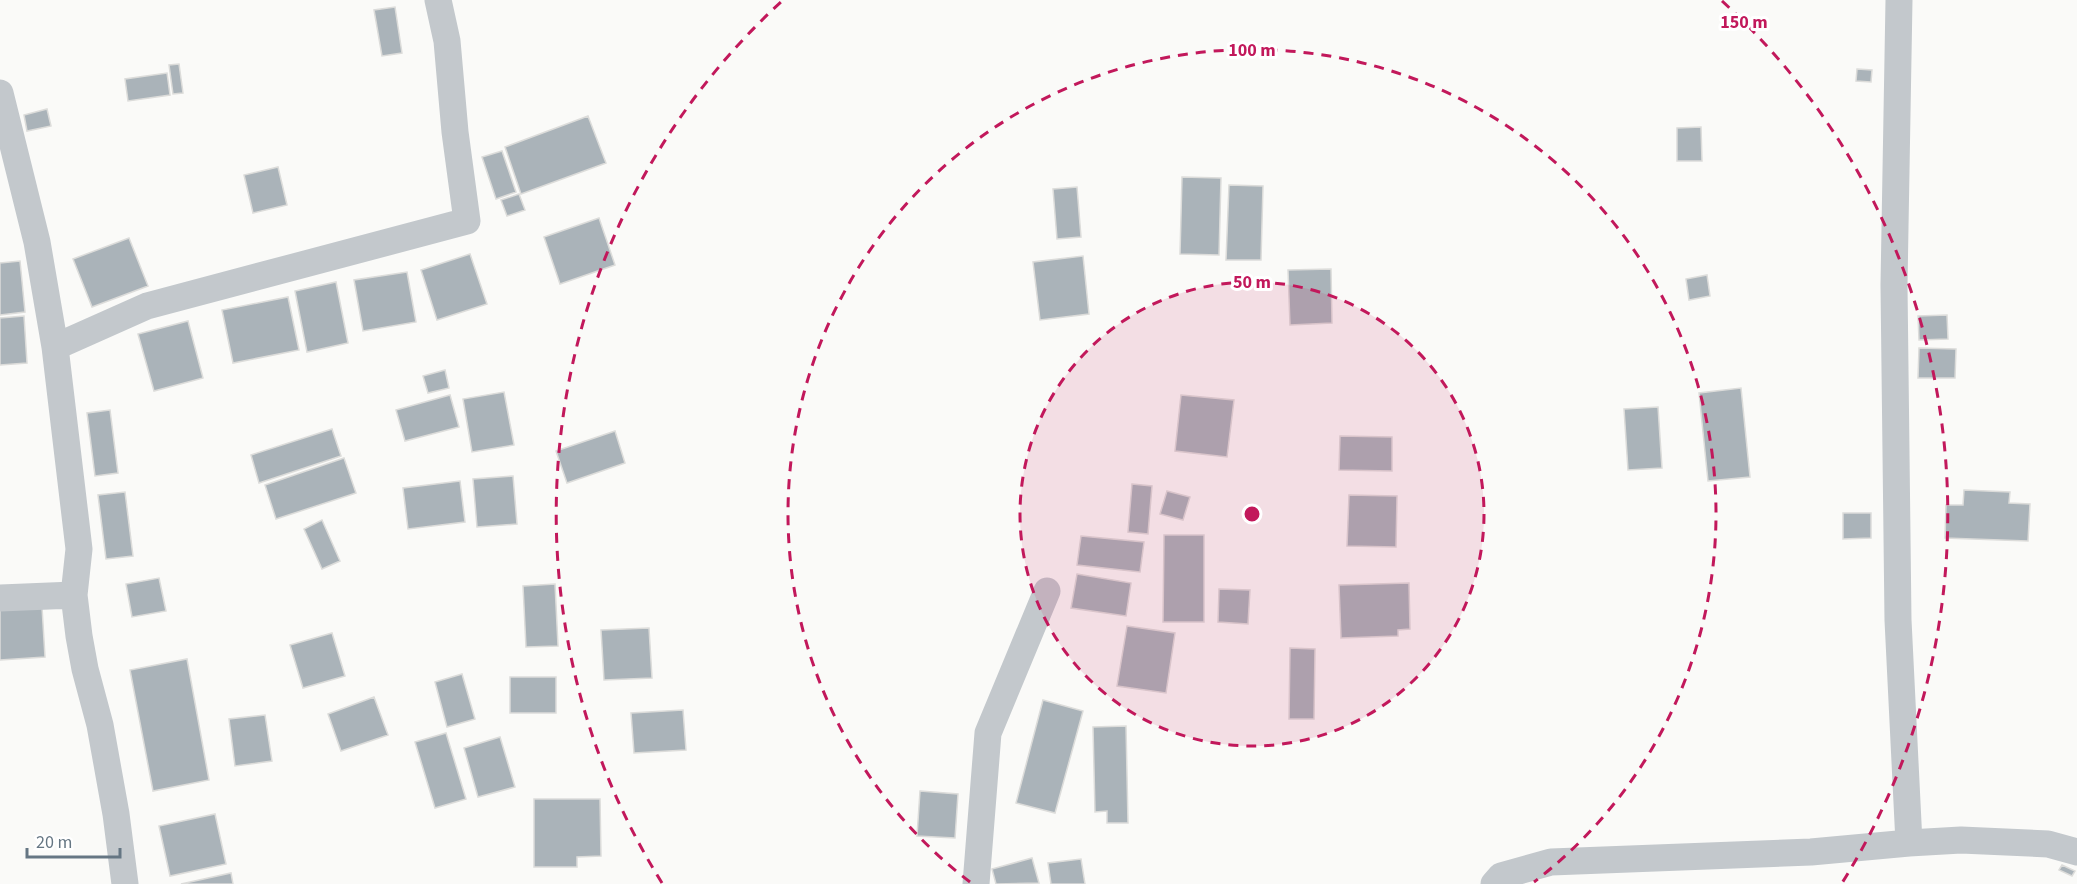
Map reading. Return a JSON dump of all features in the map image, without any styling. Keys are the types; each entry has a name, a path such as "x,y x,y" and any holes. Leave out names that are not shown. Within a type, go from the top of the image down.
{"street":[{"path":"55,347 147,306 467,221 455,132 447,41 438,0"},
{"path":"1899,0 1895,332 1898,620 1909,843"},
{"path":"0,93 36,242 55,347 79,549 74,595 78,636 100,725 116,814 125,884"},
{"path":"976,884 988,733 1047,591"},
{"path":"0,598 74,595"},
{"path":"1494,884 1501,876 1551,862 1811,852 1961,840 2048,844 2077,852"}],"building":[{"path":"395,7 402,53 382,56 374,10"},
{"path":"179,64 183,93 173,94 169,65"},
{"path":"1857,69 1872,70 1871,82 1856,81"},
{"path":"167,73 170,95 128,101 125,79"},
{"path":"47,109 51,126 27,131 24,115"},
{"path":"588,116 606,163 521,194 505,147"},
{"path":"1701,127 1702,161 1677,161 1677,128"},
{"path":"502,151 516,192 496,199 482,157"},
{"path":"278,167 287,205 253,213 244,175"},
{"path":"1182,177 1221,178 1219,255 1180,254"},
{"path":"1229,185 1263,186 1261,260 1226,260"},
{"path":"1077,187 1081,237 1057,239 1053,189"},
{"path":"519,194 525,210 507,216 501,200"},
{"path":"599,218 615,265 560,284 544,237"},
{"path":"129,238 148,286 92,307 73,259"},
{"path":"470,254 487,304 437,320 421,270"},
{"path":"1083,256 1089,314 1040,320 1033,262"},
{"path":"20,261 25,312 0,315 0,263"},
{"path":"1331,269 1332,323 1290,325 1288,270"},
{"path":"407,272 416,322 363,331 354,280"},
{"path":"1707,275 1710,296 1689,300 1686,279"},
{"path":"336,282 348,343 307,352 295,291"},
{"path":"288,297 299,350 233,363 222,310"},
{"path":"1947,315 1948,339 1919,340 1918,316"},
{"path":"24,316 27,363 0,365 0,318"},
{"path":"188,321 203,378 154,391 138,334"},
{"path":"1919,348 1956,349 1955,378 1918,378"},
{"path":"445,370 449,388 428,393 423,376"},
{"path":"1741,388 1750,477 1708,481 1699,393"},
{"path":"504,392 514,445 472,452 463,399"},
{"path":"450,395 459,427 405,441 396,410"},
{"path":"1181,395 1234,400 1227,457 1175,451"},
{"path":"1658,407 1662,468 1628,470 1624,409"},
{"path":"110,410 118,473 95,476 87,413"},
{"path":"332,429 341,456 259,483 251,455"},
{"path":"615,431 625,463 567,483 556,451"},
{"path":"1340,436 1392,437 1392,471 1339,470"},
{"path":"344,458 356,493 276,519 265,485"},
{"path":"513,476 517,524 477,527 473,479"},
{"path":"460,481 465,522 408,529 403,488"},
{"path":"1132,484 1152,486 1148,534 1128,532"},
{"path":"1964,490 2010,492 2009,503 2030,504 2028,541 1945,538 1946,505 1963,505"},
{"path":"1167,491 1190,497 1183,520 1160,514"},
{"path":"125,492 133,556 106,559 98,495"},
{"path":"1349,495 1397,496 1396,547 1347,546"},
{"path":"1843,513 1871,513 1871,538 1843,539"},
{"path":"322,520 340,561 322,569 304,529"},
{"path":"1164,535 1204,535 1204,622 1163,622"},
{"path":"1081,536 1144,542 1140,572 1077,565"},
{"path":"1077,574 1131,583 1126,616 1071,608"},
{"path":"159,578 166,611 132,617 126,584"},
{"path":"1409,583 1410,629 1398,630 1398,636 1341,638 1339,585"},
{"path":"555,584 558,646 526,647 523,586"},
{"path":"1219,589 1250,590 1248,624 1218,622"},
{"path":"42,607 45,657 0,660 0,609"},
{"path":"1127,626 1175,633 1166,693 1117,686"},
{"path":"649,628 652,678 604,680 601,630"},
{"path":"332,633 345,676 303,688 290,645"},
{"path":"1290,648 1315,649 1314,719 1289,719"},
{"path":"187,659 209,780 153,791 130,670"},
{"path":"462,674 475,719 447,727 435,682"},
{"path":"510,677 556,677 556,713 510,713"},
{"path":"374,697 388,735 341,751 328,714"},
{"path":"1043,700 1083,711 1055,813 1016,803"},
{"path":"683,710 686,750 634,753 631,713"},
{"path":"265,715 272,761 235,766 229,719"},
{"path":"1126,726 1128,823 1107,823 1107,811 1095,812 1093,727"},
{"path":"446,733 466,799 435,808 415,742"},
{"path":"500,737 515,787 478,797 464,748"},
{"path":"920,791 958,794 955,838 917,836"},
{"path":"534,799 600,799 601,856 577,857 577,867 534,867"},
{"path":"215,814 226,864 170,876 159,826"},
{"path":"1032,858 1039,883 996,884 992,869"},
{"path":"1081,859 1085,884 1051,884 1048,863"},
{"path":"2062,865 2075,871 2072,876 2059,870"},
{"path":"231,873 233,884 181,884"}]}
